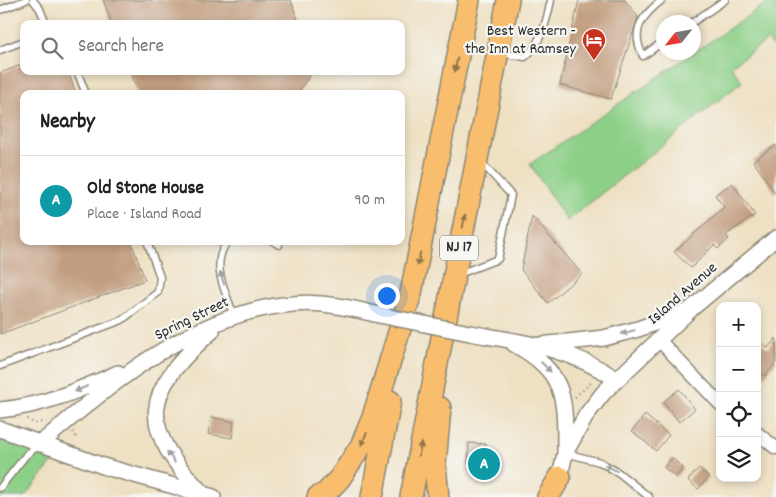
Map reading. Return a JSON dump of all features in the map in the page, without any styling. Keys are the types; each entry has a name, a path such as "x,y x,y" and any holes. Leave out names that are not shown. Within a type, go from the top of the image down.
{"highway":[{"name":"NJ 17","path":"372,497 469,0"},
{"name":"NJ 17","path":"411,497 508,0"},
{"path":"322,496 348,469 362,446 372,420 411,293"},
{"path":"438,497 435,464 449,300"},
{"path":"548,497 558,487"}],"street":[{"name":"Island Avenue","path":"566,453 587,414 616,379 690,309 776,238"},
{"name":"Spring Street","path":"40,444 105,389 192,334 229,318 263,308 306,303 342,307 540,345 582,360 616,379"},
{"path":"540,345 610,337 638,330 690,309"},
{"path":"208,496 178,467 164,447 158,425 158,404 164,384 176,365 229,318"},
{"path":"658,339 716,400"},
{"path":"506,340 541,362 557,380 564,401 566,453 558,487"},
{"path":"0,410 25,407 56,399 158,355"},
{"path":"0,429 133,475 208,496"},
{"path":"761,436 776,448"}],"lane":[{"path":"0,10 26,0"},
{"path":"33,0 40,9 44,20"},
{"path":"497,52 524,57 531,52 542,33 551,0"},
{"path":"656,47 643,56 638,46 641,20 662,0"},
{"path":"701,16 725,0"},
{"path":"0,50 20,42"},
{"path":"79,75 84,90"},
{"path":"454,276 498,259 511,195 477,158"},
{"path":"0,366 122,320 158,292 160,277 148,245"},
{"path":"226,245 218,265 229,318"},
{"path":"0,488 26,455 40,444"},
{"path":"566,453 600,462 619,473 649,497"}],"path":[{"path":"572,400 594,380"}],"green space":[{"path":"771,0 776,0 776,51 768,40 731,66 742,82 567,221 530,164 683,60 701,60 701,48"},
{"path":"0,434 53,462 24,497 0,497"}],"building":[{"path":"103,0 291,0 298,20 110,20"},
{"name":"Best Western - the Inn at Ramsey","path":"579,0 625,0 638,17 611,99 560,85"},
{"path":"20,66 20,75 69,75 75,90 20,90 20,245 132,245 145,280 0,334 0,73"},
{"path":"132,75 310,75 300,90 137,90"},
{"path":"776,145 776,194 753,161"},
{"path":"732,183 755,215 726,235 729,239 718,249 714,245 691,268 674,252 724,207 715,195"},
{"path":"532,216 582,274 548,303 521,270"},
{"path":"776,338 776,362 765,376 761,372 761,343 768,348"},
{"path":"679,389 695,409 679,422 663,402"},
{"path":"645,415 669,435 656,451 632,431"},
{"path":"211,417 234,422 232,438 208,434"},
{"path":"469,443 486,444 485,466 468,464"},
{"path":"672,458 683,468 676,477 664,468"},
{"path":"699,468 709,477 698,489 688,480"}],"place":[{"name":"Best Western - the Inn at Ramsey","path":"594,61"},
{"name":"Old Stone House","path":"484,464"}]}
